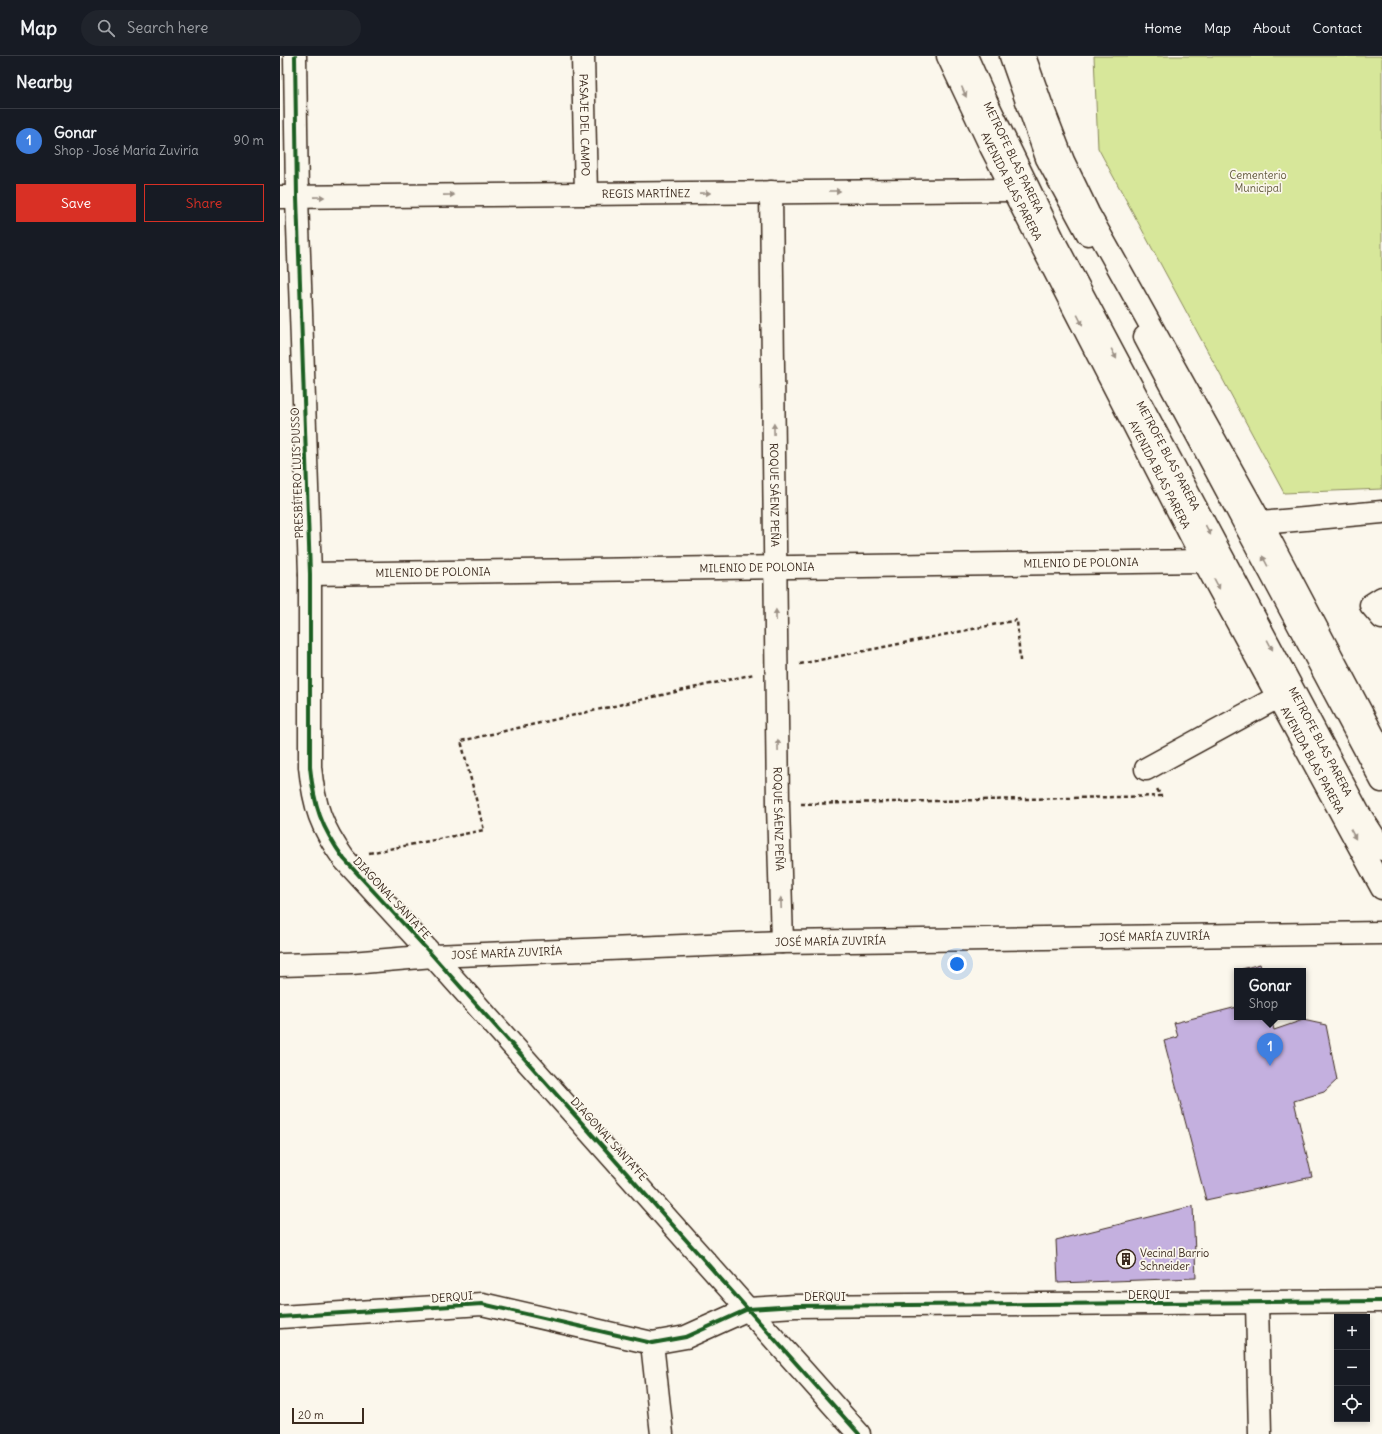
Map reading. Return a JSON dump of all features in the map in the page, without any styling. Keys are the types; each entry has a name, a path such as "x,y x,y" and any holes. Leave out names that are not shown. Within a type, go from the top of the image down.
{"street":[{"name":"PRESBÍTERO LUIS DUSSO","path":"295,56 289,197 310,574 310,767 312,788 316,808 321,822 331,841 344,859"},
{"name":"PASAJE DEL CAMPO","path":"583,56 586,194"},
{"name":"AVENIDA BLAS PARERA","path":"948,56 966,96 1013,190 1204,561 1382,888"},
{"name":"METROFE BLAS PARERA","path":"966,56 987,103 1056,244 1358,812 1382,849"},
{"path":"1012,56 1047,158 1072,206 1119,288 1382,781"},
{"path":"1024,56 1063,161 1088,213 1374,722 1382,752"},
{"name":"REGIS MARTÍNEZ","path":"289,197 1013,190"},
{"name":"ROQUE SÁENZ PEÑA","path":"771,192 778,805 782,942"},
{"path":"1261,523 1382,512"},
{"name":"MILENIO DE POLONIA","path":"310,574 1204,561"},
{"path":"1382,598 1371,605 1382,618"},
{"path":"1146,769 1278,697"},
{"name":"DIAGONAL SANTA FE","path":"344,859 433,956 859,1434"},
{"name":"JOSÉ MARÍA ZUVIRÍA","path":"280,965 351,963 433,956 782,942 1382,933"},
{"name":"DERQUI","path":"280,1317 482,1304 652,1344 686,1337 748,1309 795,1306 1382,1301"},
{"path":"1257,1303 1260,1434"},
{"path":"652,1344 662,1434"}],"path":[{"path":"344,859 484,830 461,741 777,669 1017,620 1020,661"},
{"path":"778,805 1161,796 1146,769"}],"green space":[{"name":"Cementerio Municipal","path":"1094,56 1382,56 1382,489 1284,493 1098,148"}],"building":[{"path":"1260,964 1261,968 1246,968"},
{"path":"1234,1008 1234,1020 1272,1020 1274,1030 1303,1020 1326,1025 1337,1080 1324,1092 1294,1101 1312,1177 1206,1200 1164,1041 1178,1037 1174,1023"},
{"name":"Vecinal Barrio Schneider","path":"1193,1206 1196,1278 1058,1283 1056,1240"}],"cycle path":[{"path":"295,56 297,197 310,574 310,767 316,805 324,826 344,859 433,956 859,1434"},
{"path":"280,1317 482,1304 652,1343 686,1337 748,1309 795,1306 1382,1301"}],"place":[{"name":"Gonar","path":"1270,1066"},
{"name":"Vecinal Barrio Schneider","path":"1126,1259"}]}
